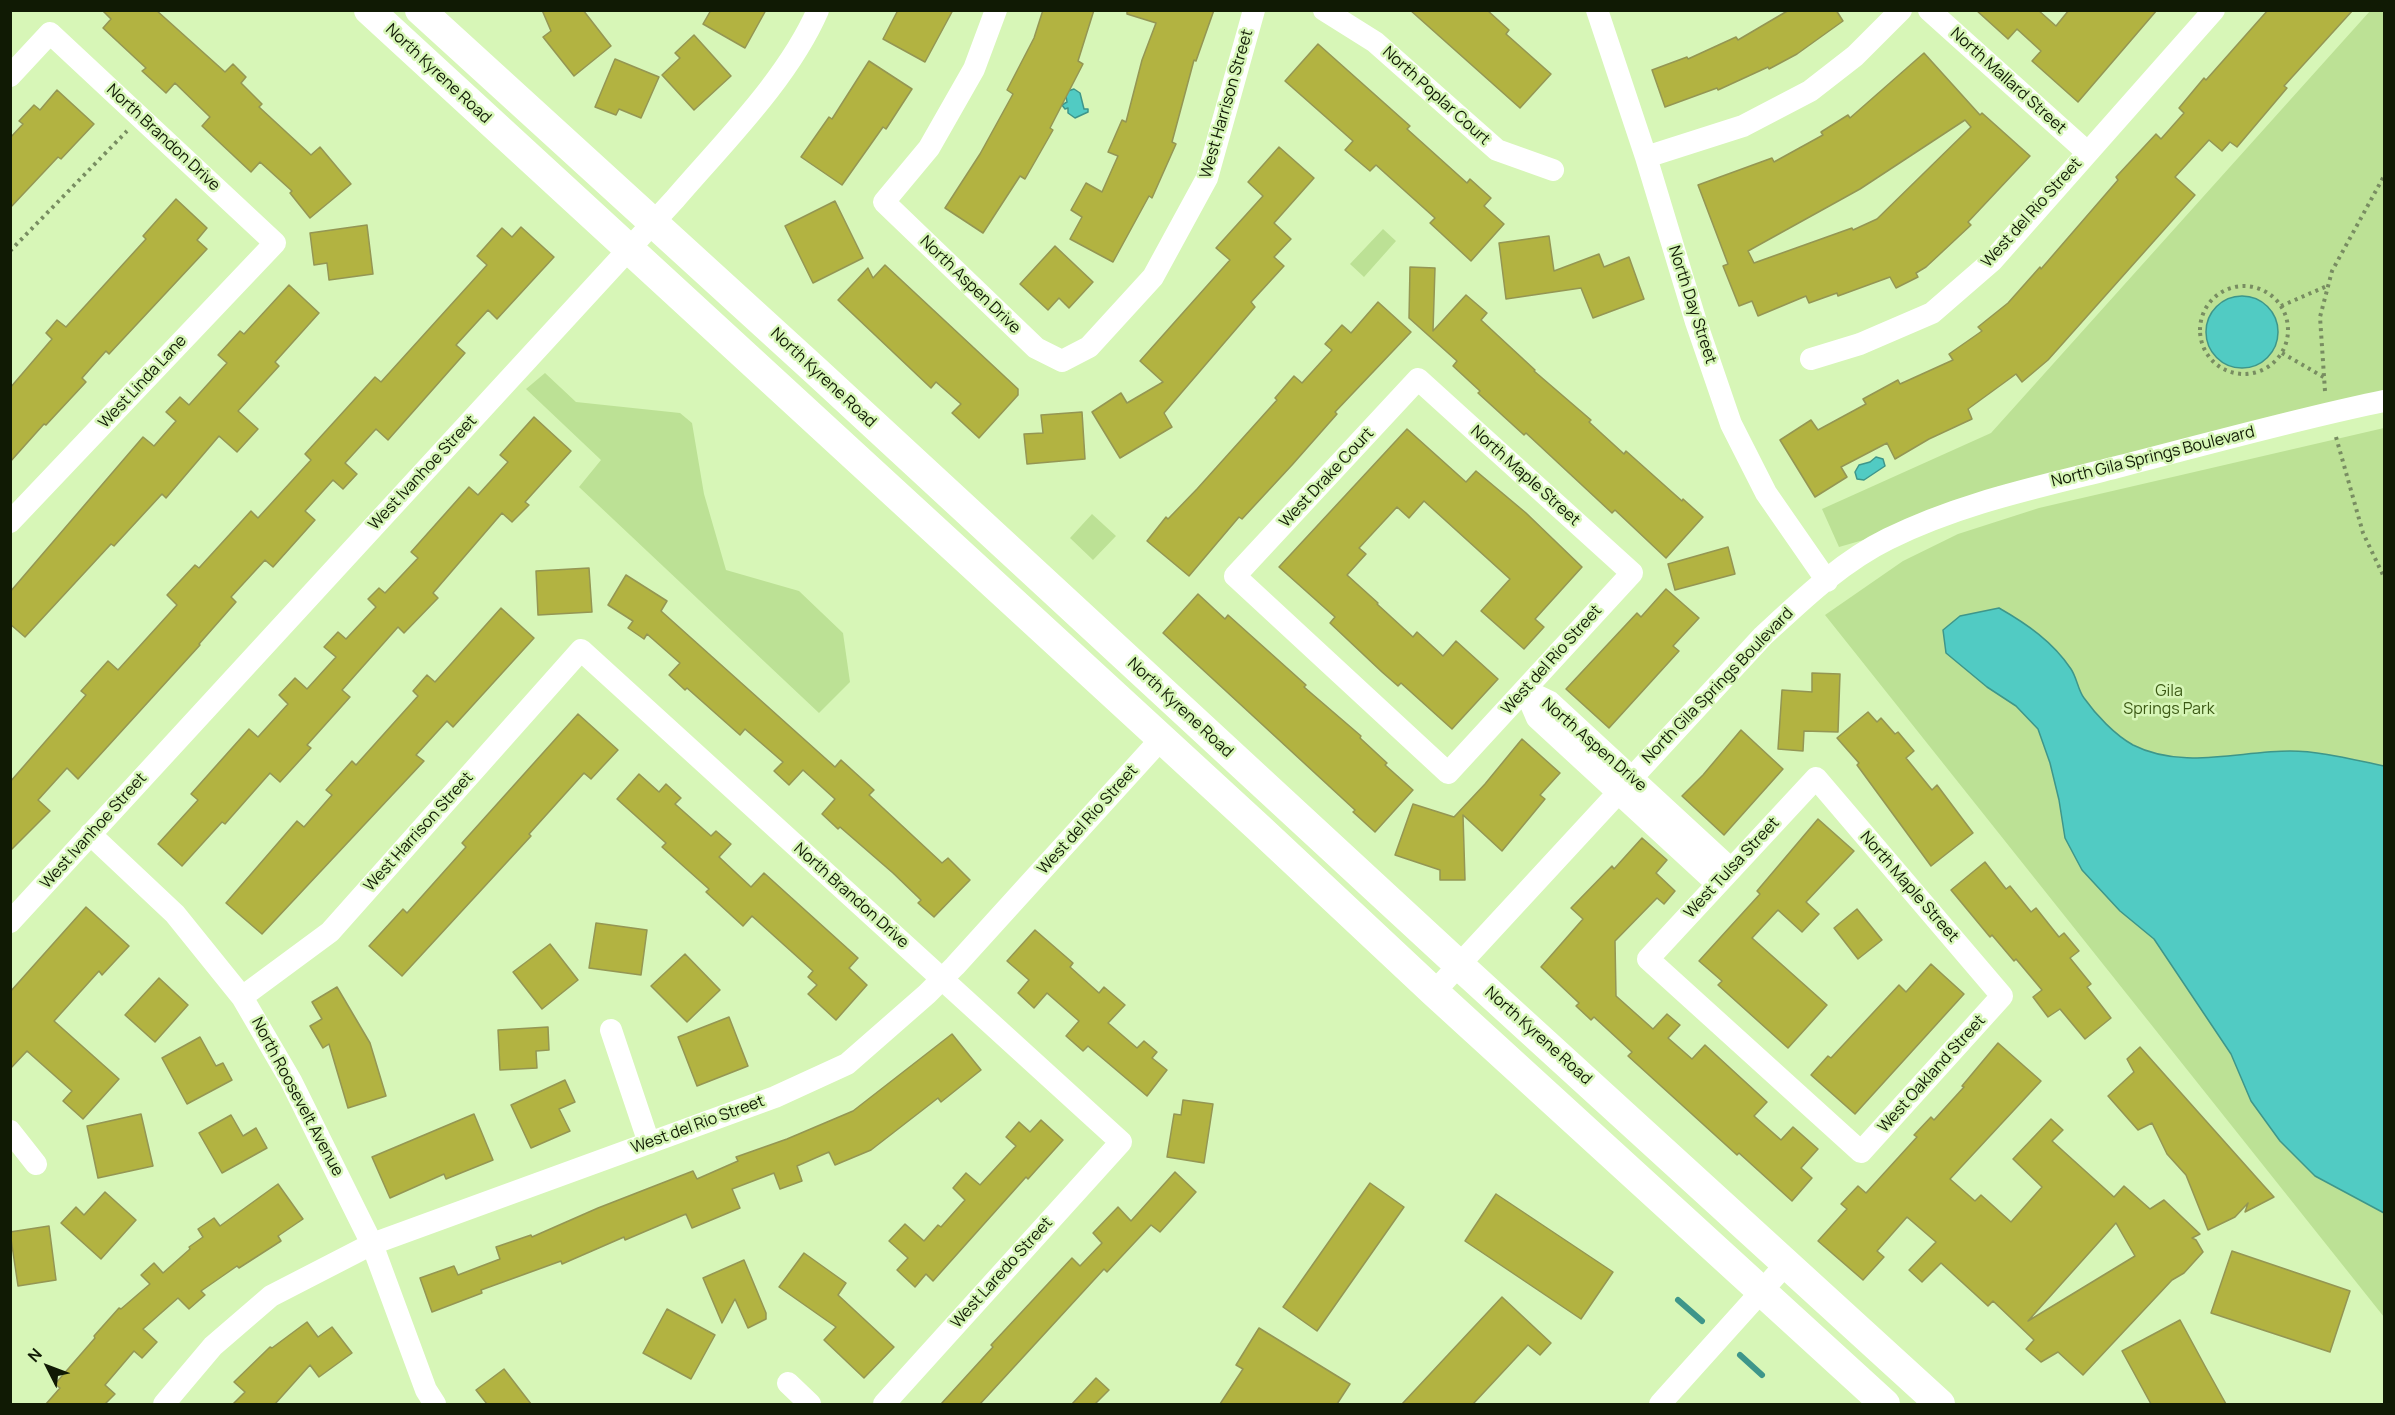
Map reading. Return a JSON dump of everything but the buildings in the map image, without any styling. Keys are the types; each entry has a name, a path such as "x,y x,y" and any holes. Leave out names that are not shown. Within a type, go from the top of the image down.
{"main road":[{"name":"North Kyrene Road","path":"369,10 1434,992 1886,1404"},
{"name":"North Kyrene Road","path":"420,10 1940,1404"}],"street":[{"name":"West Ivanhoe Street","path":"10,922 653,223 756,106 798,48 818,10"},
{"name":"North Aspen Drive","path":"996,10 974,69 929,148 884,202 1036,348 1062,361"},
{"name":"West Harrison Street","path":"1062,361 1089,347 1153,277 1207,178 1254,10"},
{"name":"North Poplar Court","path":"1324,10 1375,42 1497,150 1552,170"},
{"name":"North Day Street","path":"1597,10 1646,157 1696,322 1731,424 1766,492 1827,581"},
{"path":"1646,157 1743,126 1810,91 1855,56 1901,10"},
{"name":"North Mallard Street","path":"1929,10 2087,152"},
{"name":"West del Rio Street","path":"1811,359 1860,344 1932,313 1992,261 2214,10"},
{"name":"North Brandon Drive","path":"10,76 50,33 275,243"},
{"name":"West Linda Lane","path":"10,522 275,243"},
{"name":"North Maple Street","path":"1418,379 1632,573"},
{"name":"West Drake Court","path":"1418,379 1235,576 1448,773"},
{"name":"North Gila Springs Boulevard","path":"1434,992 1763,636 1852,561 1886,540 1957,510 2040,485 2380,402"},
{"name":"West del Rio Street","path":"1448,773 1632,573"},
{"name":"West Harrison Street","path":"242,997 330,932 581,650"},
{"name":"North Brandon Drive","path":"581,650 1121,1142"},
{"name":"North Aspen Drive","path":"1525,690 1537,718 1623,785 1724,877"},
{"name":"West del Rio Street","path":"164,1404 213,1346 271,1296 372,1244 775,1097 847,1064 942,979 1161,739"},
{"name":"North Maple Street","path":"1816,778 2002,996"},
{"name":"West Tulsa Street","path":"1816,778 1648,959 1862,1152"},
{"name":"North Roosevelt Avenue","path":"90,834 176,914 242,997 291,1081 372,1244 426,1390 435,1404"},
{"name":"West Oakland Street","path":"1862,1152 2002,996"},
{"path":"610,1030 649,1143"},
{"path":"10,1131 36,1164"},
{"name":"West Laredo Street","path":"884,1404 1121,1142"},
{"path":"1660,1404 1786,1264"},
{"path":"788,1383 810,1404"}],"path":[{"path":"10,251 141,117"},
{"path":"2325,391 2326,378 2320,317 2328,285 2332,271 2385,176"},
{"path":"2281,306 2328,285"},
{"path":"2243,286 2258,288 2271,295 2281,306 2287,319 2288,334 2282,353 2276,361 2264,370 2249,374 2235,373 2221,368 2211,359 2200,334 2207,308 2216,297 2228,289 2243,286"},
{"path":"2282,353 2326,378"},
{"path":"2336,438 2363,533 2385,577"}],"green space":[{"path":"2370,11 2384,11 2384,390 1839,547 1822,509 1991,433"},
{"path":"1383,229 1396,241 1364,277 1350,264"},
{"path":"545,373 576,402 680,413 692,423 704,494 726,570 799,591 843,633 850,682 819,713 579,487 601,460 526,389"},
{"name":"Gila Springs Park","path":"2384,428 2384,1317 1825,615 1903,561 1958,534 2039,508"},
{"path":"1092,514 1116,536 1093,560 1070,538"}],"water":[{"path":"1074,89 1080,93 1084,109 1088,109 1088,112 1075,118 1068,113 1068,108 1065,109 1062,105 1067,102 1068,91"},
{"path":"2242,296 2262,302 2272,312 2278,332 2272,352 2262,362 2242,368 2222,362 2212,352 2206,332 2212,312 2222,302"},
{"path":"1876,457 1883,459 1885,466 1864,480 1857,479 1855,472 1859,465 1870,462"},
{"path":"1999,608 2029,627 2056,650 2071,669 2082,695 2094,711 2113,730 2133,745 2152,752 2191,758 2302,751 2384,766 2384,1213 2315,1176 2280,1141 2251,1101 2231,1054 2154,939 2120,911 2082,870 2065,838 2050,763 2038,729 2016,706 1987,687 1946,653 1943,630 1960,616"}],"waterway":[{"path":"1678,1300 1702,1321"},
{"path":"1740,1355 1762,1375"}]}
